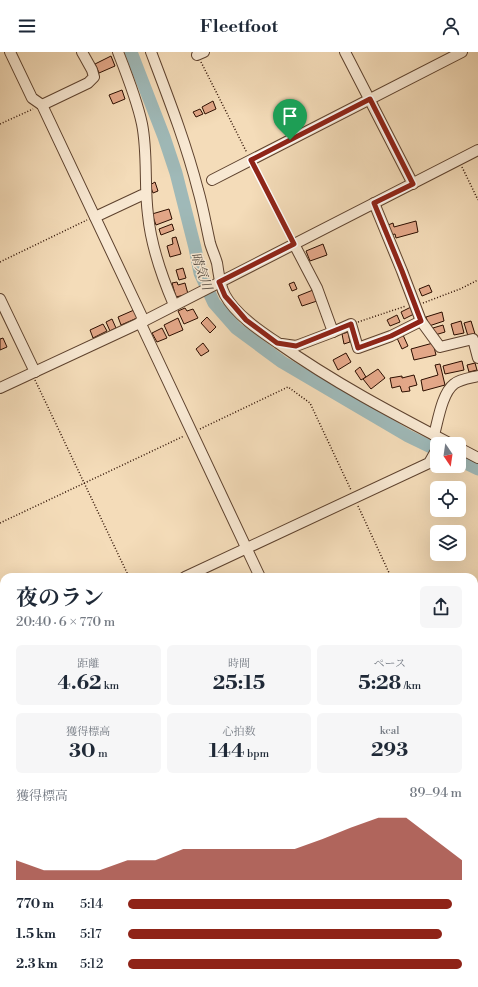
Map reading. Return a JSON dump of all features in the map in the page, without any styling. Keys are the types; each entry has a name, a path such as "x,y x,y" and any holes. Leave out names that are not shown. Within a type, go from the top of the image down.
{"street":[{"path":"10,52 32,98 42,105 258,573"},
{"path":"42,105 88,83 94,77 92,70 82,52"},
{"path":"118,52 142,124 146,169 148,221 157,260 174,305"},
{"path":"151,52 169,99 198,189 210,243 217,264 219,282 225,296 246,320 277,343 338,382 433,437"},
{"path":"345,52 413,184"},
{"path":"212,180 462,52"},
{"path":"0,388 199,293 478,150"},
{"path":"95,217 142,195 146,195"},
{"path":"374,203 421,321 440,347 473,339 478,358"},
{"path":"294,244 317,288 333,332"},
{"path":"0,299 35,372"},
{"path":"277,343 296,346 351,324 358,348 391,336 421,321"},
{"path":"441,437 441,409 448,391 454,384 464,379 478,376"},
{"path":"466,452 478,458"},
{"path":"194,573 430,462"}],"path":[{"path":"201,54 251,160 294,244"},
{"path":"0,124 42,105"},
{"path":"459,160 478,200"},
{"path":"0,262 95,217"},
{"path":"351,324 414,303 419,305 460,289 478,280"},
{"path":"35,372 34,378 127,573"},
{"path":"0,523 288,387 310,403 389,573"}],"building":[{"path":"111,56 115,66 99,73 95,64"},
{"path":"122,90 125,99 113,104 109,95"},
{"path":"213,101 216,109 205,114 202,107"},
{"path":"200,109 203,114 196,117 193,112"},
{"path":"155,182 158,191 153,193 150,185"},
{"path":"169,209 172,219 156,225 152,214"},
{"path":"416,221 418,232 396,238 395,234 391,235 388,225 393,223 394,227"},
{"path":"172,224 174,230 161,235 159,229"},
{"path":"176,237 181,254 170,257 167,246 173,244 172,238"},
{"path":"323,244 327,255 310,261 306,251"},
{"path":"183,268 186,278 179,280 176,270"},
{"path":"177,282 178,285 185,283 188,294 176,297 172,283"},
{"path":"294,282 297,289 292,291 289,284"},
{"path":"429,285 432,292 422,296 419,289"},
{"path":"313,290 317,301 302,306 298,296"},
{"path":"411,307 414,314 404,319 401,312"},
{"path":"185,308 187,311 193,309 198,318 184,324 178,311"},
{"path":"134,310 137,318 121,325 118,317"},
{"path":"442,312 444,321 429,326 426,317"},
{"path":"397,315 400,322 390,326 387,320"},
{"path":"207,317 216,327 210,333 201,323"},
{"path":"178,318 183,330 169,336 164,325"},
{"path":"112,319 116,328 110,331 106,322"},
{"path":"461,321 464,333 454,335 451,324"},
{"path":"471,321 475,334 468,336 464,323"},
{"path":"103,324 107,331 93,338 90,330"},
{"path":"443,325 445,332 435,335 433,328"},
{"path":"162,328 167,338 157,342 152,333"},
{"path":"348,332 350,342 344,344 342,334"},
{"path":"403,335 408,346 402,349 397,338"},
{"path":"3,338 7,347 0,350 0,339"},
{"path":"203,343 209,351 201,356 196,349"},
{"path":"433,343 436,355 414,360 411,349"},
{"path":"346,353 351,362 338,370 333,360"},
{"path":"462,361 464,370 445,374 443,366"},
{"path":"475,363 477,370 469,372 467,365"},
{"path":"440,364 445,385 423,391 421,380 438,375 435,365"},
{"path":"360,367 366,377 361,380 355,371"},
{"path":"378,369 385,378 371,389 363,379"},
{"path":"414,375 417,385 409,387 410,391 402,392 400,386 392,388 390,378 402,376 402,378"}],"waterway":[{"name":"晴気川","path":"131,52 164,137 176,173 200,273 214,303 236,328 282,362 408,436 430,447"},
{"name":"晴気川","path":"466,463 478,469"}],"route":[{"path":"370,99 413,184 374,203 421,321 391,336 358,348 351,324 296,346 277,343 264,334 246,320 225,296 219,282 294,244 251,160 290,140 370,99"}]}
